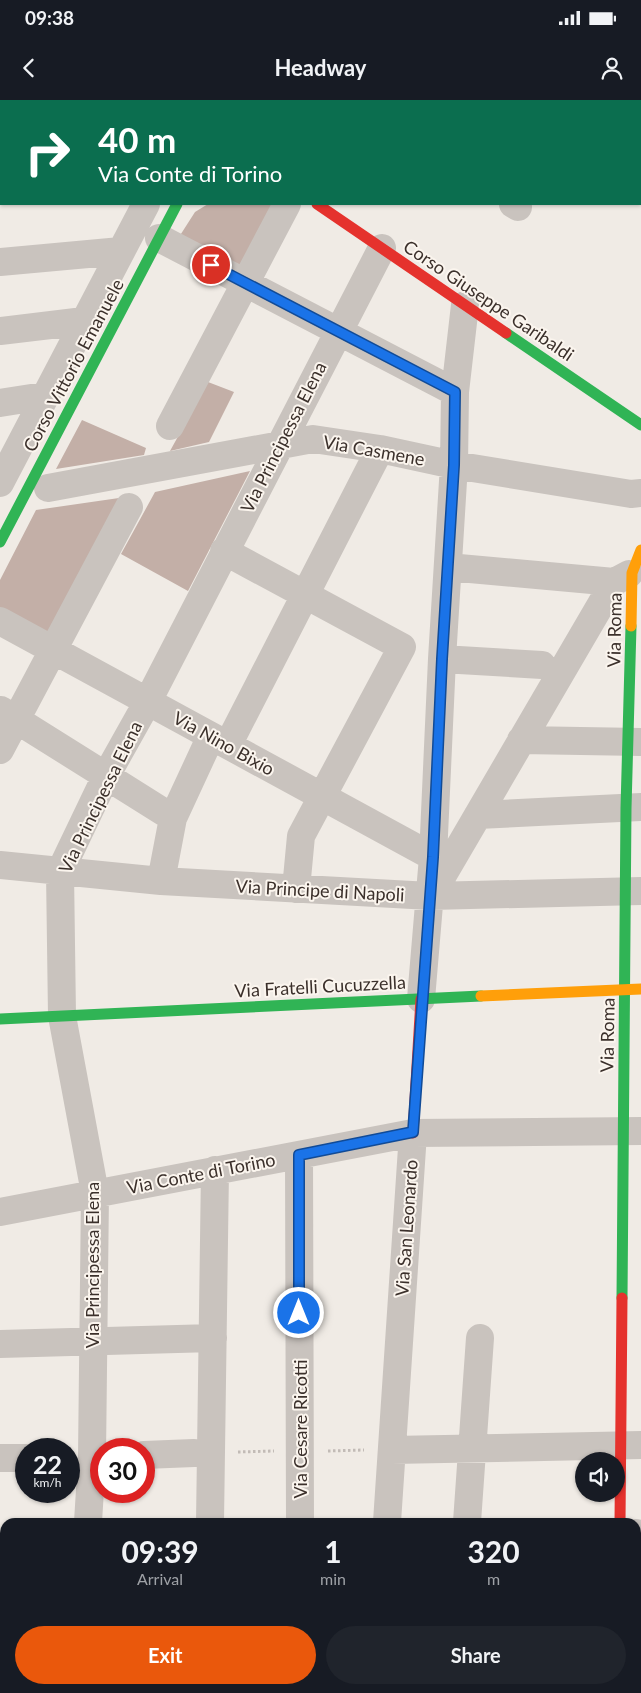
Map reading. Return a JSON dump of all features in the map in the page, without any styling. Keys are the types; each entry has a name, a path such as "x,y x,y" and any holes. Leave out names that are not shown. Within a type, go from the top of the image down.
{"main road":[{"name":"Corso Vittorio Emanuele","path":"0,542 176,205"},
{"name":"Corso Giuseppe Garibaldi","path":"318,205 641,426"},
{"name":"Via Roma","path":"621,1518 631,1445 632,1131 624,990 634,891 635,742 632,569"},
{"name":"Via Fratelli Cucuzzella","path":"0,1019 641,989"},
{"name":"Via San Leonardo","path":"413,1132 421,999"}],"street":[{"path":"3,491 44,396 145,205"},
{"path":"170,426 286,205"},
{"path":"158,238 455,392"},
{"name":"Via Principessa Elena","path":"88,1518 87,1457 95,1193 62,1016 60,872 106,776 148,701 382,248"},
{"path":"0,262 120,251"},
{"name":"Via San Leonardo","path":"421,999 430,896 441,861 442,659 454,465 455,392 465,305"},
{"path":"0,331 84,321"},
{"path":"0,403 44,396"},
{"name":"Via Casmene","path":"48,488 313,439 380,449 454,465 631,494 641,492"},
{"path":"162,881 173,818 306,595 380,449"},
{"path":"0,750 8,714 54,650 129,507"},
{"path":"224,551 402,647 302,836 296,889"},
{"path":"448,567 632,569"},
{"path":"441,861 478,815 521,740 632,569"},
{"name":"Via Nino Bixio","path":"0,621 441,861"},
{"path":"442,659 542,665"},
{"path":"8,714 173,818"},
{"path":"521,740 635,742"},
{"path":"478,815 634,808"},
{"name":"Via Principe di Napoli","path":"0,865 162,881 430,896 634,891"},
{"name":"Via Conte di Torino","path":"0,1212 413,1132 632,1131"},
{"name":"Via San Leonardo","path":"387,1518 413,1132"},
{"name":"Via Cesare Ricotti","path":"299,1155 300,1518"},
{"path":"210,1518 216,1170"},
{"path":"0,1344 213,1338"},
{"path":"467,1518 480,1338"},
{"path":"392,1450 472,1450 631,1445"},
{"path":"155,1455 194,1453"},
{"path":"0,1458 15,1458"}],"building":[{"path":"206,205 274,205 240,268 179,237 195,212"},
{"path":"208,382 234,392 209,442 170,451"},
{"path":"82,420 146,448 144,455 56,469"},
{"path":"250,471 188,591 121,554 155,492"},
{"path":"119,498 48,635 0,610 0,580 36,510"}],"traffic: fast":[{"path":"0,542 176,205"},
{"path":"506,333 641,425"},
{"path":"622,1298 626,808 631,626"},
{"path":"0,1019 481,996"}],"traffic: slow":[{"path":"631,626 632,573 641,550"},
{"path":"481,996 641,989"}],"traffic: jam":[{"path":"318,205 506,333"},
{"path":"413,1133 421,999"},
{"path":"620,1518 622,1298"}],"route":[{"path":"211,265 455,392 454,465 442,659 433,857 421,999 413,1132 299,1155 299,1313"}]}
